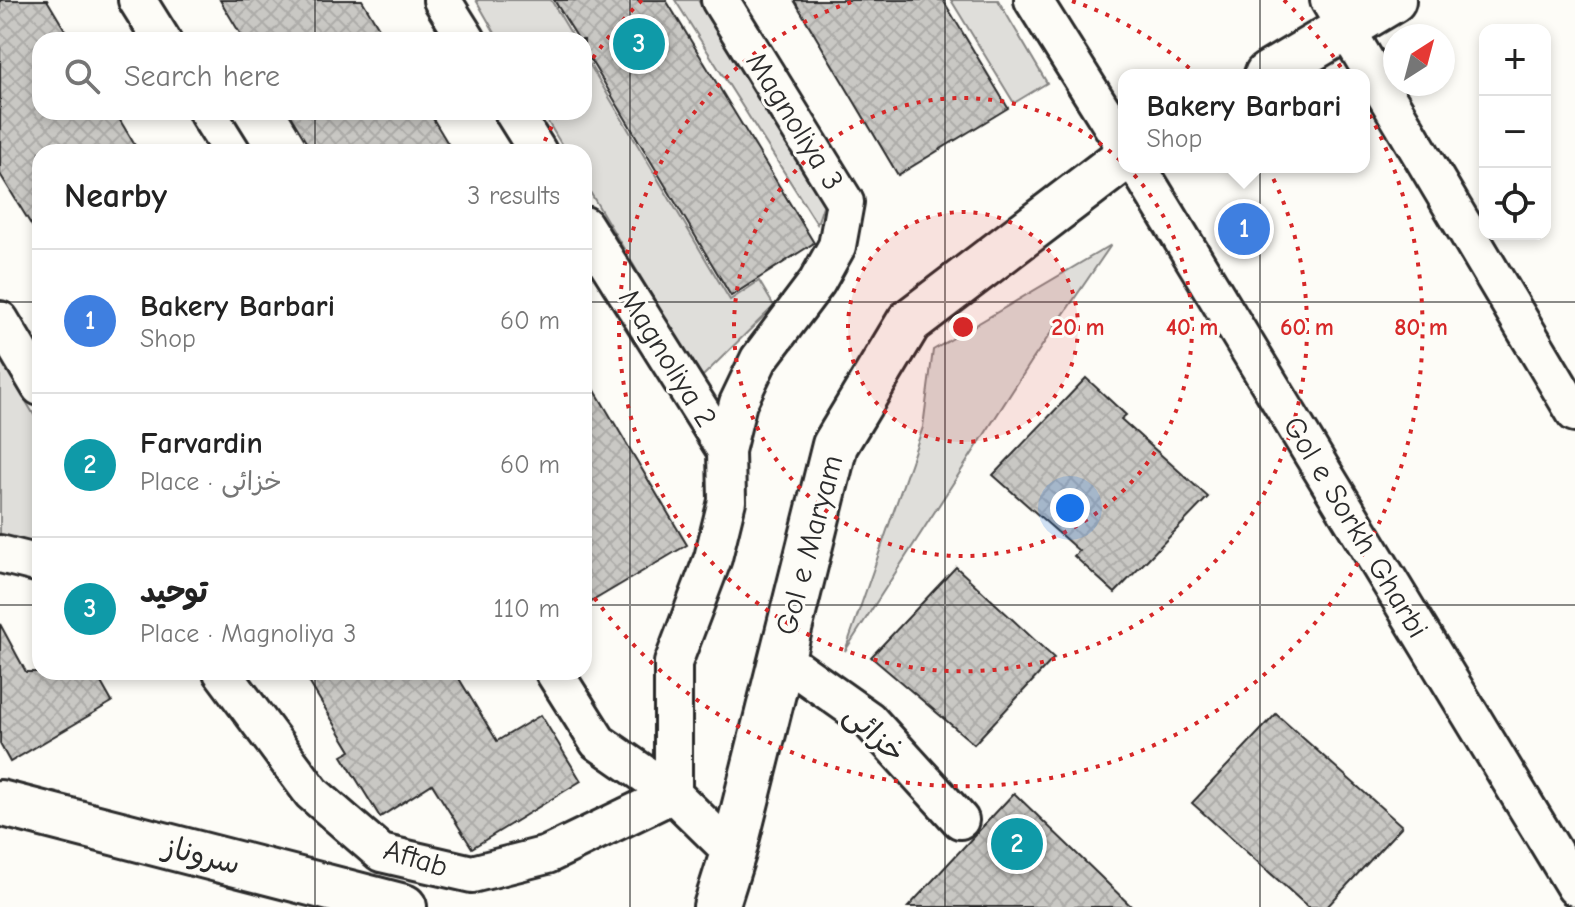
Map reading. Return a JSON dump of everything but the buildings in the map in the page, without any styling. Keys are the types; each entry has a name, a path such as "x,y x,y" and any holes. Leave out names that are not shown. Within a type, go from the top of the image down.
{"street":[{"path":"137,0 157,32"},
{"path":"442,0 462,32"},
{"name":"Magnoliya 3","path":"720,0 845,202 837,246 817,282 759,359 738,403 726,451"},
{"path":"1033,0 1118,135"},
{"path":"1274,69 1338,15 1393,0"},
{"path":"1338,15 1575,413"},
{"path":"212,120 227,144"},
{"path":"518,120 533,144"},
{"name":"Gol e Maryam","path":"716,907 733,853 835,445 909,322 1118,163"},
{"name":"Gol e Sorkh Gharbi","path":"1142,173 1575,887"},
{"name":"Magnoliya 2","path":"592,238 726,451"},
{"path":"0,320 32,374"},
{"path":"673,794 673,663 713,558 727,501 726,451"},
{"path":"0,554 32,562"},
{"name":"خزائی","path":"780,657 869,720 960,820"},
{"name":"Aftab","path":"228,680 312,793 381,853 472,874 547,855 673,794"},
{"path":"559,680 598,742 673,794 733,853"},
{"name":"سروناز","path":"0,803 404,907"}],"shaded area":[{"path":"476,0 551,0 570,32 494,32"},
{"path":"675,0 698,0 824,203 817,224"},
{"path":"951,0 998,0 1047,83 1014,103"},
{"path":"592,68 730,300 759,281 774,306 701,378 592,195 592,144 561,144 547,120 592,120"},
{"path":"1111,245 1033,359 845,651 923,427 933,350"},
{"path":"0,358 32,412 32,551 0,536"}],"place":[{"name":"توحید","path":"639,44"},
{"name":"Bakery Barbari","path":"1244,229"},
{"name":"Farvardin","path":"1017,844"}]}
